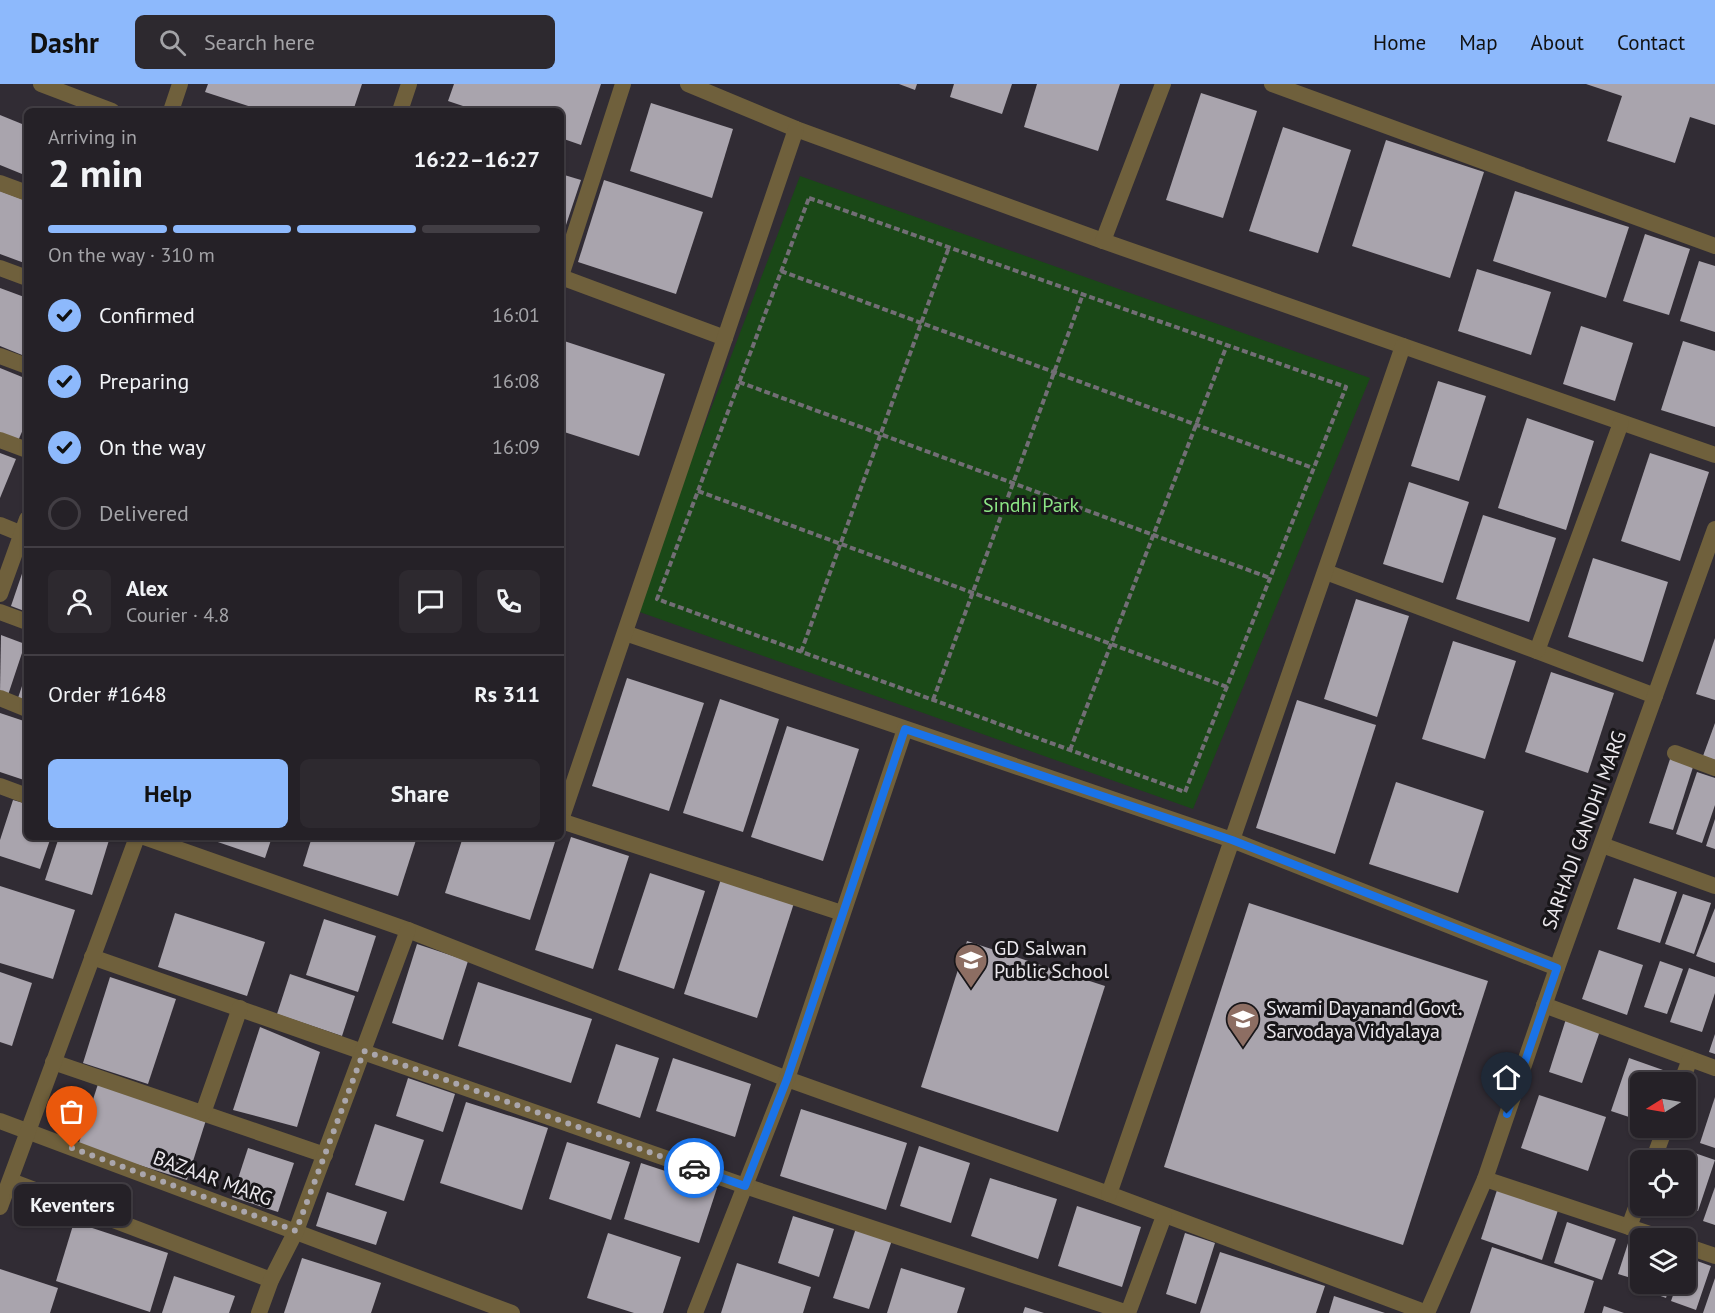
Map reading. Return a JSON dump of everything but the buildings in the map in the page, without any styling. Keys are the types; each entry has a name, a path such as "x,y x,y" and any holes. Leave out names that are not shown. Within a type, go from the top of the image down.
{"street":[{"path":"41,84 104,108"},
{"path":"172,108 180,84"},
{"path":"401,108 409,84"},
{"path":"564,267 623,84"},
{"path":"688,84 796,129 1103,241 1715,455"},
{"path":"1103,241 1163,84"},
{"path":"1272,84 1715,246"},
{"path":"564,811 796,129"},
{"path":"0,183 24,192"},
{"path":"0,268 24,277"},
{"path":"564,277 725,338"},
{"path":"1109,1194 1403,346"},
{"path":"0,356 24,365"},
{"path":"1537,651 1621,423"},
{"path":"0,440 24,449"},
{"path":"0,525 24,529"},
{"name":"SARHADI GANDHI MARG","path":"1427,1313 1485,1179 1557,968 1655,696 1712,547 1715,529"},
{"path":"0,594 24,532"},
{"path":"1326,572 1655,696"},
{"path":"0,612 24,621"},
{"path":"625,633 1232,840 1557,968"},
{"path":"0,698 24,707"},
{"path":"695,1313 787,1079 905,729"},
{"path":"1675,753 1715,768"},
{"path":"0,786 24,794"},
{"path":"564,821 842,913"},
{"path":"0,1207 136,840"},
{"path":"153,840 408,930 787,1079 1109,1194 1427,1313"},
{"path":"1602,844 1715,886"},
{"path":"259,1313 271,1280 296,1231 408,930"},
{"path":"92,957 745,1186 1128,1313 1164,1216"},
{"path":"1544,1005 1715,1068"},
{"path":"203,1113 240,1008"},
{"path":"1686,1072 1690,1059"},
{"path":"53,1062 325,1155"},
{"name":"BAZAAR MARG","path":"0,1121 512,1313"},
{"path":"1485,1179 1632,1228"},
{"path":"10,1181 271,1280"},
{"path":"1629,1227 1633,1216"},
{"path":"1696,1249 1715,1256"}],"path":[{"path":"809,198 1346,387 1185,792 657,599 781,271 809,198"},
{"path":"801,652 949,247"},
{"path":"781,271 1313,468"},
{"path":"933,700 1083,294"},
{"path":"1070,750 1227,345"},
{"path":"739,382 1270,578"},
{"path":"698,491 1227,687"}],"green space":[{"name":"Sindhi Park","path":"800,176 1370,378 1193,809 634,610"}],"way so far":[{"path":"72,1148 296,1231 364,1051 694,1168"}],"place":[{"name":"GD Salwan Public School","path":"971,989"},
{"name":"Swami Dayanand Govt. Sarvodaya Vidyalaya","path":"1243,1048"},
{"name":"Keventers","path":"72,1148"}],"route":[{"path":"694,1168 745,1186 787,1079 905,729 1232,840 1557,968 1507,1114"}]}
